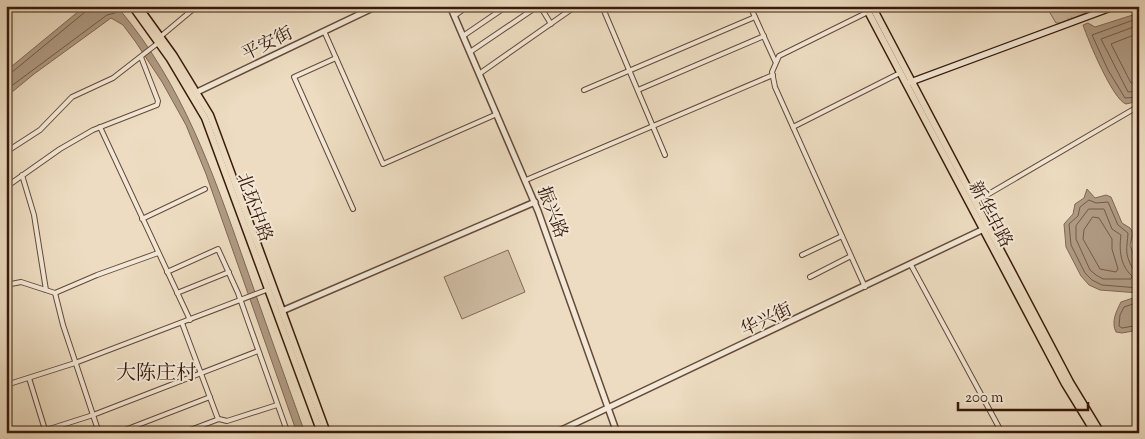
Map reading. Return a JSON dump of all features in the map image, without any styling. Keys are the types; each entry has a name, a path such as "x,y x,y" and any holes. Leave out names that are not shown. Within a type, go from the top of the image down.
{"main road":[{"name":"北环中路","path":"132,6 197,92 219,137 327,433"},
{"name":"北环中路","path":"138,6 205,118 321,433"},
{"path":"909,82 1116,6"},
{"name":"新华中路","path":"868,8 975,202 986,228 1065,384 1096,433"},
{"name":"新华中路","path":"868,8 900,73 909,82 1070,382 1101,433"}],"street":[{"path":"6,152 40,130 72,97 113,78 141,58 197,6"},
{"name":"平安街","path":"197,92 324,32 366,8 377,6"},
{"name":"振兴路","path":"450,6 535,202 617,433"},
{"path":"454,16 468,6"},
{"path":"463,36 507,6"},
{"path":"470,52 539,6 551,24"},
{"path":"479,74 576,6"},
{"path":"602,6 665,155"},
{"path":"750,6 775,61"},
{"path":"865,287 775,87 773,75 775,61 779,56 868,8"},
{"path":"584,90 755,17"},
{"path":"324,32 383,164 497,114"},
{"path":"638,90 764,36"},
{"path":"6,187 60,149 100,127 157,104 141,58"},
{"path":"336,58 294,77 353,209"},
{"path":"793,127 900,73"},
{"path":"526,180 773,75"},
{"path":"975,202 1139,106"},
{"path":"100,127 190,320"},
{"path":"22,175 34,215 46,290"},
{"path":"142,219 205,189"},
{"path":"282,312 535,202"},
{"name":"华兴街","path":"555,433 986,228"},
{"path":"802,255 842,236"},
{"path":"167,272 218,249 240,300 288,432 278,433"},
{"path":"6,285 21,282 55,293 97,275 158,253"},
{"path":"810,277 851,256"},
{"path":"911,265 1002,433"},
{"path":"177,294 229,272"},
{"path":"6,385 75,363 269,289"},
{"path":"55,293 75,363 99,433"},
{"path":"182,323 218,419"},
{"path":"37,433 93,414 258,351"},
{"path":"29,378 46,431"},
{"path":"117,433 210,397"},
{"path":"182,433 218,419 227,421 277,405"}],"green space":[{"path":"1046,6 1104,6 1056,23"},
{"path":"508,250 525,292 462,319 444,277"}],"water":[{"path":"85,6 121,6 120,10 161,68 194,130 220,194 305,433 297,433 206,174 186,125 162,82 123,25 111,18 34,74 6,97 6,71"},
{"path":"1139,13 1139,101 1126,104 1114,92 1108,81 1095,56 1083,25 1088,23 1095,27"},
{"path":"1087,189 1095,198 1106,195 1111,197 1122,223 1130,228 1133,233 1130,245 1139,270 1139,293 1100,290 1089,285 1081,276 1066,247 1064,224 1073,214 1075,204 1084,198"},
{"path":"1139,296 1139,330 1122,333 1116,332 1114,321 1121,302"}],"district":[{"name":"大陈庄村","path":"156,372"}]}
